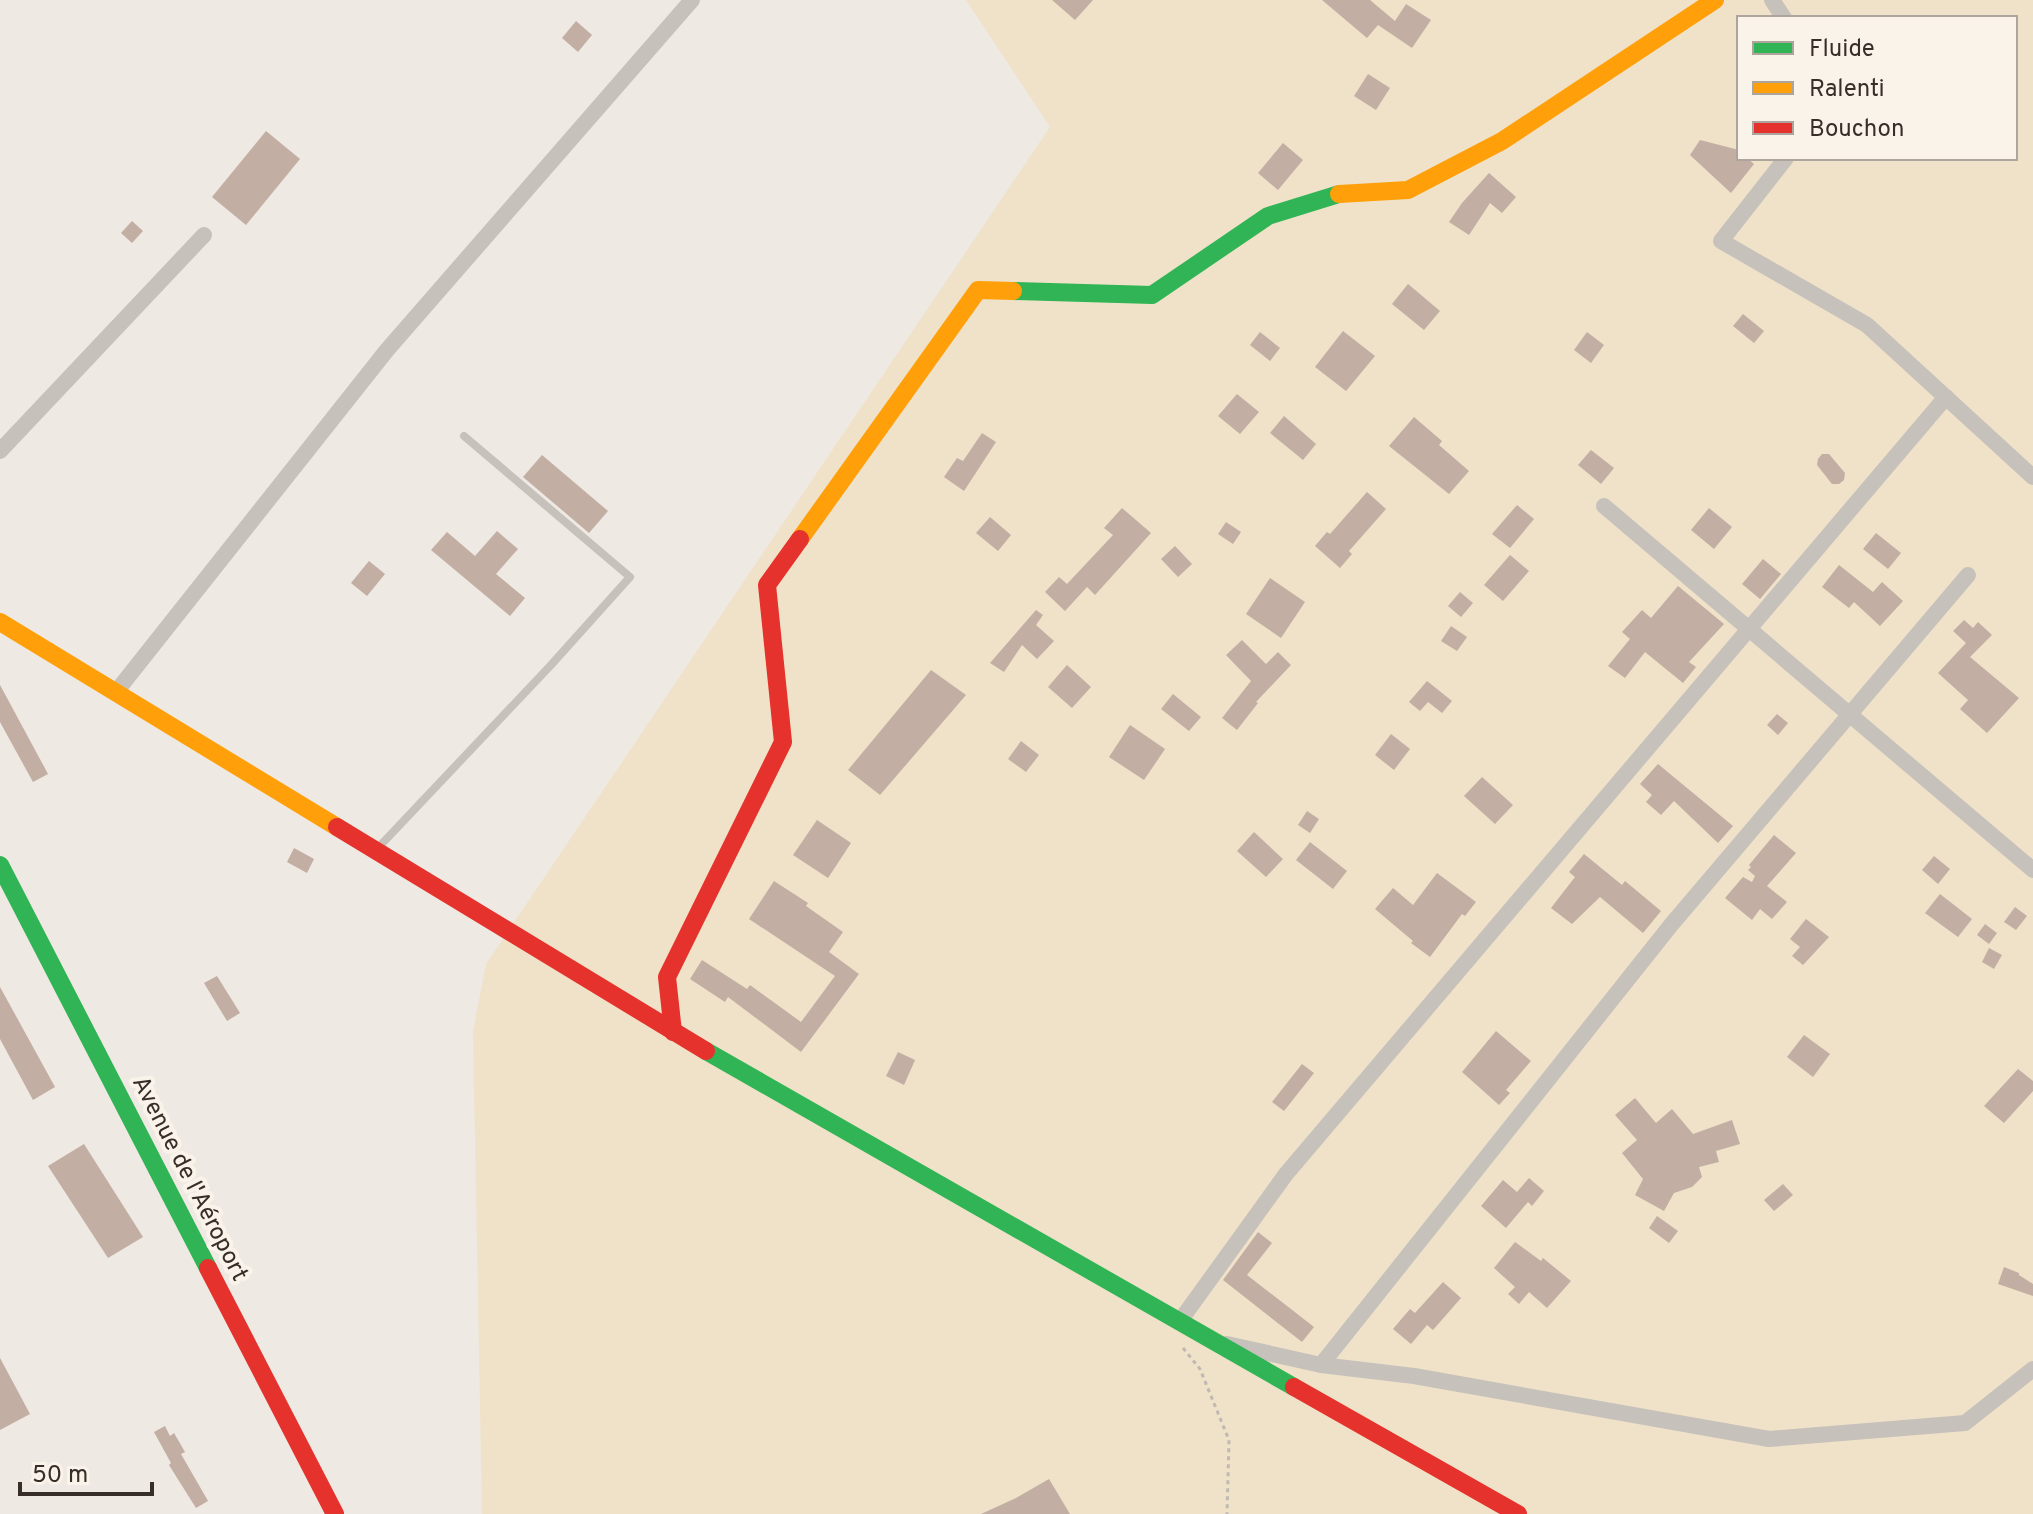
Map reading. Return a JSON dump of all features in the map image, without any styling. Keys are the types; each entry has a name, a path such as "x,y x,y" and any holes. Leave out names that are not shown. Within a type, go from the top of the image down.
{"street":[{"path":"116,692 387,350 692,0"},
{"path":"673,1032 667,977 783,742 767,585 978,290 1152,295 1268,216 1339,194 1408,190 1502,141 1715,0"},
{"path":"1784,160 1721,241 1867,325 2033,477"},
{"path":"0,451 204,235"},
{"path":"1180,1321 1286,1174 1946,397"},
{"path":"1604,506 2033,870"},
{"path":"1321,1365 1671,925 1968,575"},
{"path":"0,622 761,1085 1518,1514"},
{"name":"Avenue de l'Aéroport","path":"0,865 335,1514"},
{"path":"1215,1341 1321,1365 1414,1376 1769,1439 1965,1423 2033,1369"}],"lane":[{"path":"375,851 630,577 464,436"}],"path":[{"path":"1182,1347 1200,1369 1229,1440 1227,1514"}],"sand":[{"path":"966,0 2033,0 2033,1514 482,1514 473,1031 486,964 1050,127"}],"building":[{"path":"1052,0 1093,0 1075,20"},
{"path":"1322,0 1370,0 1395,21 1406,4 1431,20 1412,48 1378,25 1367,38"},
{"path":"576,21 592,35 578,52 562,38"},
{"path":"1368,74 1390,88 1376,110 1354,96"},
{"path":"266,131 300,159 246,225 212,197"},
{"path":"1700,140 1737,149 1737,160 1749,160 1754,164 1731,193 1690,155"},
{"path":"1283,143 1303,160 1278,190 1258,173"},
{"path":"1489,173 1516,197 1502,213 1490,203 1469,235 1449,222"},
{"path":"132,221 143,231 132,243 121,233"},
{"path":"1408,284 1440,311 1424,330 1392,304"},
{"path":"1743,314 1764,331 1754,343 1733,326"},
{"path":"1343,331 1375,356 1346,391 1315,367"},
{"path":"1260,332 1280,348 1270,361 1250,345"},
{"path":"1587,332 1604,345 1591,363 1574,350"},
{"path":"1237,394 1259,412 1240,434 1218,416"},
{"path":"1284,416 1316,444 1303,460 1270,433"},
{"path":"1414,417 1442,441 1439,445 1469,471 1449,494 1389,446"},
{"path":"982,433 996,442 964,491 944,477 957,458 963,461"},
{"path":"1591,450 1614,468 1601,484 1578,465"},
{"path":"1822,454 1829,454 1845,473 1844,480 1839,484 1832,484 1817,465"},
{"path":"542,455 608,511 589,533 523,477"},
{"path":"1367,492 1386,509 1349,551 1352,554 1340,568 1315,546 1327,532 1330,534"},
{"path":"1517,505 1534,519 1510,548 1492,534"},
{"path":"1122,508 1151,533 1095,595 1087,587 1065,611 1045,592 1059,577 1067,584 1113,535 1104,528"},
{"path":"1709,508 1732,527 1714,549 1691,530"},
{"path":"990,517 1011,535 998,551 976,533"},
{"path":"1226,522 1241,532 1233,544 1218,534"},
{"path":"497,531 518,549 496,574 525,598 510,616 431,550 447,532 475,556"},
{"path":"1876,533 1901,553 1888,569 1863,549"},
{"path":"1175,546 1192,564 1178,577 1161,559"},
{"path":"1510,555 1529,571 1503,601 1484,585"},
{"path":"1763,559 1781,574 1760,599 1742,584"},
{"path":"369,561 385,574 367,596 351,583"},
{"path":"1839,565 1873,592 1882,582 1903,601 1880,626 1854,602 1849,608 1822,587"},
{"path":"1270,578 1305,602 1281,638 1246,614"},
{"path":"1678,586 1724,624 1689,662 1696,667 1683,683 1645,652 1625,678 1608,666 1630,639 1622,632 1642,610 1651,618"},
{"path":"1460,592 1473,603 1461,617 1448,606"},
{"path":"1036,610 1043,615 1036,625 1054,641 1037,659 1022,645 1004,672 990,663"},
{"path":"1964,620 1973,628 1978,622 1992,635 1970,657 2019,698 1987,733 1960,709 1968,700 1938,673 1966,643 1953,631"},
{"path":"1451,626 1467,637 1457,651 1441,641"},
{"path":"1242,640 1266,664 1278,652 1291,665 1256,702 1237,730 1222,718 1251,681 1226,655"},
{"path":"1067,665 1091,687 1072,708 1048,687"},
{"path":"931,670 966,695 880,795 848,770"},
{"path":"1427,681 1452,701 1442,713 1428,702 1420,711 1409,702"},
{"path":"0,685 48,774 33,782 0,722"},
{"path":"1173,694 1201,717 1189,731 1161,709"},
{"path":"1777,714 1788,723 1778,735 1767,725"},
{"path":"1130,725 1165,749 1144,780 1109,757"},
{"path":"1391,734 1410,749 1394,770 1375,755"},
{"path":"1021,741 1039,755 1026,772 1008,759"},
{"path":"1658,764 1733,826 1718,843 1674,801 1661,815 1646,802 1652,795 1640,784"},
{"path":"1482,777 1513,805 1495,824 1464,796"},
{"path":"1307,811 1319,819 1310,833 1298,825"},
{"path":"817,820 851,843 828,878 793,855"},
{"path":"1254,832 1283,859 1266,877 1237,851"},
{"path":"1774,835 1796,853 1767,886 1787,902 1772,919 1760,909 1752,920 1725,898 1743,877 1752,882 1755,876 1748,870 1749,865"},
{"path":"1310,842 1347,871 1333,889 1296,860"},
{"path":"294,848 314,859 307,873 287,862"},
{"path":"1584,854 1622,885 1625,881 1661,911 1643,933 1600,897 1572,924 1551,908 1575,877 1569,872"},
{"path":"1934,856 1950,869 1938,884 1922,870"},
{"path":"1437,873 1476,902 1465,916 1462,914 1430,957 1375,909 1393,888 1413,905"},
{"path":"774,881 808,903 806,906 843,932 829,952 859,974 801,1052 728,997 725,1002 690,979 702,960 747,989 750,985 801,1022 835,976 749,919"},
{"path":"1940,894 1972,919 1958,937 1925,913"},
{"path":"2015,907 2027,916 2016,930 2004,922"},
{"path":"1806,919 1829,937 1803,965 1792,956 1800,947 1790,939"},
{"path":"1985,924 1997,933 1989,944 1977,935"},
{"path":"1989,948 2002,955 1994,969 1982,962"},
{"path":"217,976 240,1013 227,1021 204,983"},
{"path":"0,987 55,1087 33,1100 0,1039"},
{"path":"1496,1031 1531,1061 1506,1090 1510,1093 1499,1105 1462,1072"},
{"path":"1804,1035 1830,1054 1813,1077 1787,1057"},
{"path":"898,1052 915,1060 904,1085 886,1076"},
{"path":"1302,1064 1314,1073 1284,1111 1272,1102"},
{"path":"2018,1069 2033,1081 2033,1091 2004,1123 1984,1106"},
{"path":"1635,1098 1656,1123 1672,1109 1693,1134 1732,1120 1740,1144 1716,1151 1719,1162 1699,1167 1702,1177 1692,1187 1674,1193 1664,1211 1635,1195 1643,1179 1622,1153 1637,1140 1615,1115"},
{"path":"84,1144 143,1237 108,1258 48,1166"},
{"path":"1529,1178 1544,1191 1532,1206 1528,1202 1506,1228 1481,1206 1503,1180 1517,1192"},
{"path":"1783,1184 1793,1195 1774,1211 1764,1200"},
{"path":"1657,1216 1678,1231 1669,1243 1649,1228"},
{"path":"1258,1232 1272,1243 1247,1275 1314,1327 1302,1342 1223,1280"},
{"path":"1515,1242 1541,1261 1543,1258 1571,1281 1547,1308 1529,1292 1519,1304 1508,1294 1515,1287 1494,1268"},
{"path":"2004,1267 2019,1273 2033,1284 2033,1296 1998,1284"},
{"path":"1443,1282 1461,1298 1433,1330 1427,1325 1411,1344 1393,1329 1410,1309 1415,1313"},
{"path":"0,1358 30,1414 0,1430"},
{"path":"165,1426 170,1436 174,1433 185,1452 181,1454 208,1501 196,1508 169,1465 171,1463 154,1432"},
{"path":"1049,1479 1070,1514 981,1514 1016,1498"}],"traffic: fast":[{"path":"1013,291 1152,295 1268,216 1339,194"},
{"path":"0,865 208,1268"},
{"path":"706,1051 1294,1387"}],"traffic: slow":[{"path":"1339,194 1408,190 1502,141 1715,0"},
{"path":"800,539 978,290 1013,291"},
{"path":"0,622 337,827"}],"traffic: jam":[{"path":"673,1032 667,977 783,742 767,585 800,539"},
{"path":"337,827 706,1051"},
{"path":"208,1268 335,1514"},
{"path":"1294,1387 1518,1514"}]}
